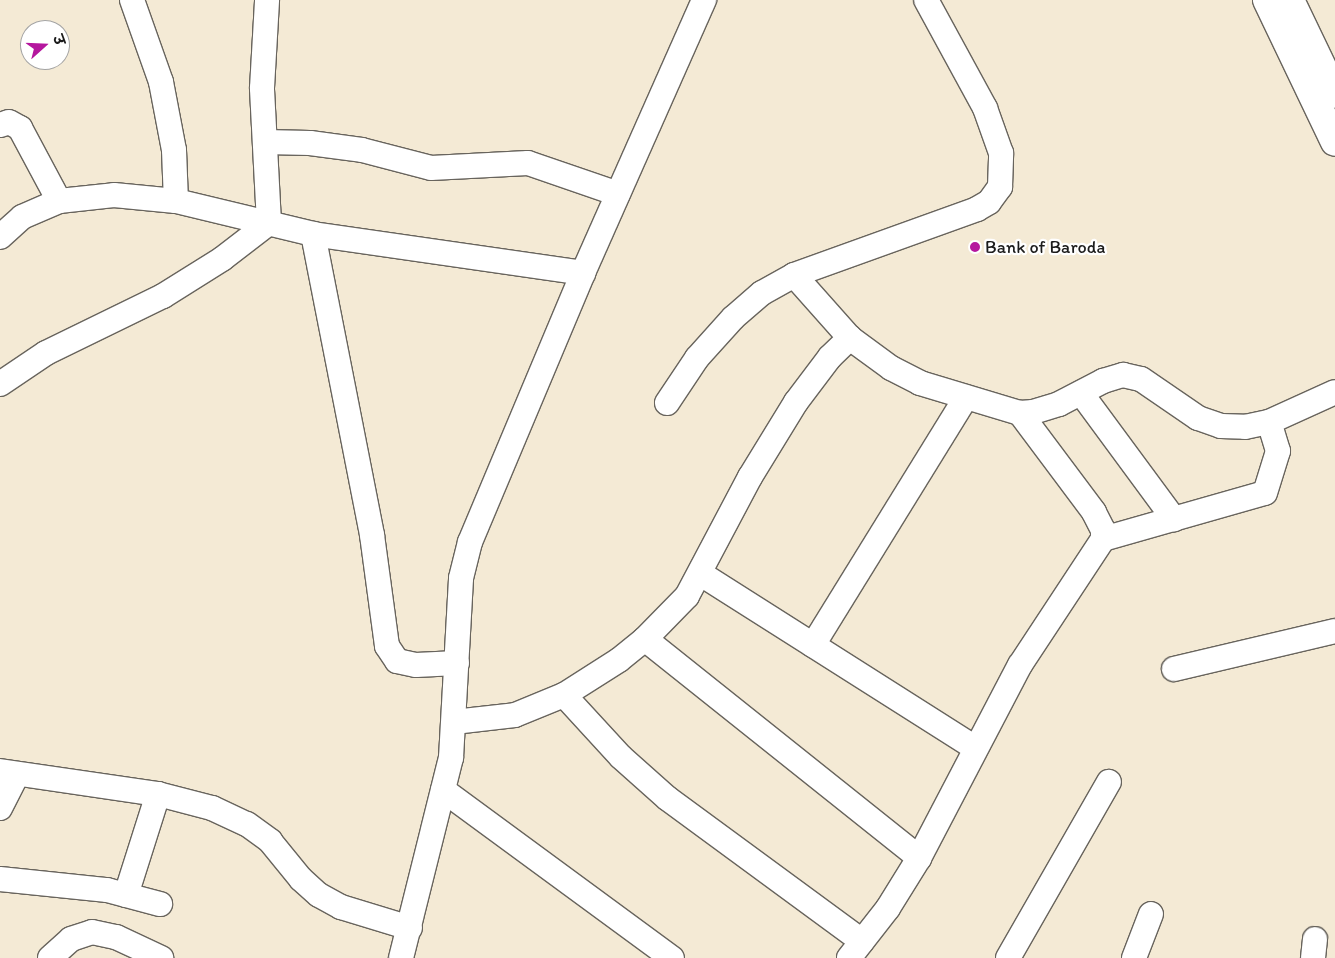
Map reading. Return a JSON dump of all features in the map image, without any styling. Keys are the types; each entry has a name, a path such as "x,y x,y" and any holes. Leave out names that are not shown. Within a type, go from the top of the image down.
{"main road":[{"path":"1267,0 1335,142"},
{"path":"1290,0 1333,84"}],"street":[{"path":"132,0 161,82 174,150 176,201"},
{"path":"266,0 262,88 269,223"},
{"path":"401,958 451,758 462,578 470,542 583,273 704,0"},
{"path":"667,403 697,358 733,318 762,293 794,275 977,210 989,202 1000,187 1001,153 985,108 926,0"},
{"path":"0,125 8,122 20,128 59,201"},
{"path":"265,142 310,143 362,150 431,168 528,163 618,194"},
{"path":"0,237 22,217 59,201 114,195 176,201 313,234 583,273"},
{"path":"0,384 46,353 164,296 222,259 269,223"},
{"path":"313,234 372,535 387,646 397,661 416,665 457,663"},
{"path":"794,275 850,338 891,368 920,383 1020,413 1033,412 1059,404 1123,375 1141,379 1198,418 1221,426 1245,427 1268,422 1335,392"},
{"path":"454,722 516,715 564,695 619,660 645,639 688,596 750,477 796,402 830,357 850,338"},
{"path":"1081,393 1174,519"},
{"path":"813,645 966,396"},
{"path":"564,695 621,757 667,798 856,950 888,908 919,858 1020,665 1103,539 1103,530 1094,512 1020,413"},
{"path":"1103,539 1265,493 1278,451 1268,422"},
{"path":"701,574 975,748"},
{"path":"1174,669 1335,630"},
{"path":"645,639 919,858"},
{"path":"0,808 8,773 158,794 212,808 247,824 270,841 301,879 319,895 341,907 410,928"},
{"path":"1008,958 1109,782"},
{"path":"443,790 672,958"},
{"path":"126,895 158,794"},
{"path":"0,878 126,895 160,904"},
{"path":"1134,958 1150,914"},
{"path":"50,958 71,939 92,932 116,937 161,958"}],"place":[{"name":"Bank of Baroda","path":"975,247"}]}
